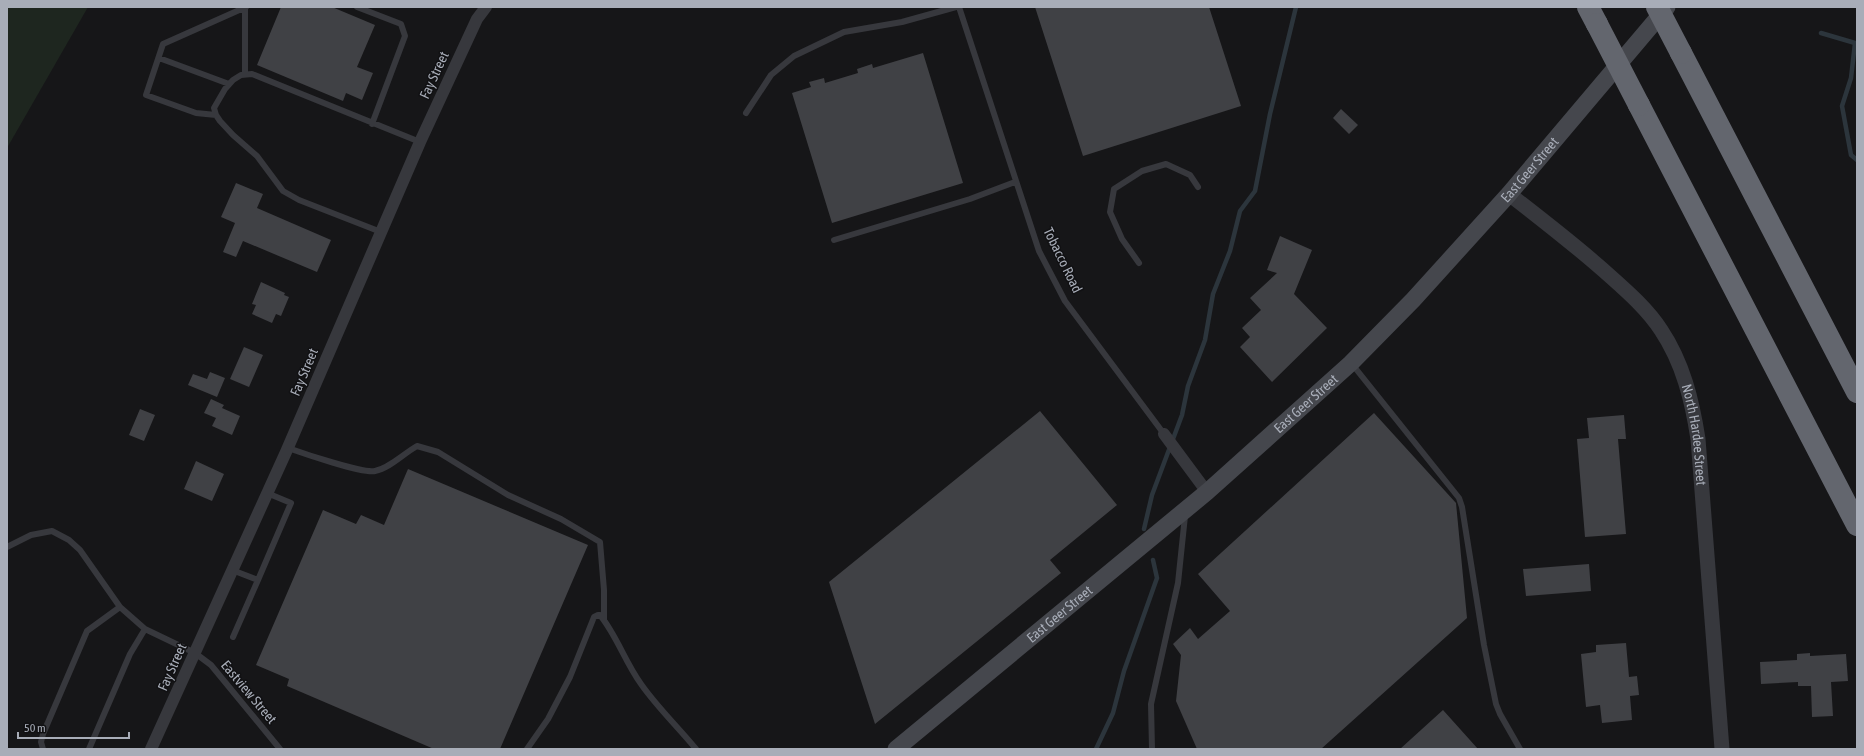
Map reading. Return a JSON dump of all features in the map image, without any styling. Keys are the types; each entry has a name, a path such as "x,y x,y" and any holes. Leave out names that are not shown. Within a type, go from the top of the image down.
{"highway":[{"path":"1657,7 1857,392"},
{"path":"1592,16 1857,525"}],"main road":[{"name":"East Geer Street","path":"897,749 1207,492 1351,363 1414,300 1509,194 1667,7"}],"street":[{"name":"Fay Street","path":"151,749 288,448 420,142 477,19 486,7"},
{"name":"North Hardee Street","path":"1509,194 1588,256 1636,300 1661,330 1685,380 1694,410 1698,439 1722,749"},
{"name":"Tobacco Road","path":"1164,434 1207,492"}],"lane":[{"path":"216,115 196,113 146,95 163,44 246,7 245,74"},
{"path":"357,7 401,24 405,36 372,124"},
{"path":"746,113 771,75 794,56 844,32 902,22 958,7"},
{"name":"Tobacco Road","path":"958,7 1039,251 1065,301 1164,434"},
{"path":"158,58 229,84"},
{"path":"381,232 299,200 283,191 257,156 233,135 216,115 214,108 216,103 229,84 241,75 252,74 372,124 420,142"},
{"path":"1139,263 1122,239 1110,212 1114,189 1142,171 1166,164 1190,175 1198,187"},
{"path":"834,240 970,199 1015,182"},
{"path":"1351,363 1459,498 1462,508 1484,645 1496,704 1520,749"},
{"path":"288,448 373,472 387,467 406,452 417,446 438,452 508,495 561,519 600,542 604,590 604,620"},
{"path":"233,637 291,503 267,493"},
{"path":"1152,749 1151,704 1178,583 1185,510"},
{"name":"Eastview Street","path":"7,547 32,535 52,531 69,540 80,550 120,606 145,629 195,653 211,665 280,749"},
{"path":"232,570 258,580"},
{"path":"43,749 42,742 44,734 87,631 120,606"},
{"path":"527,749 548,719 570,677 594,617 598,615 600,615 604,620 641,684 696,749"},
{"path":"89,749 130,654 145,629"}],"shaded area":[{"path":"7,7 88,7 7,148"}],"building":[{"path":"281,7 332,7 375,25 357,67 373,73 362,100 346,93 343,101 257,65"},
{"path":"1035,7 1209,7 1241,106 1083,156"},
{"path":"923,53 963,183 832,223 792,93 811,87 809,82 824,78 825,83 858,73 857,69 872,64 873,68"},
{"path":"1341,109 1358,125 1349,134 1333,118"},
{"path":"236,183 263,194 257,208 331,240 317,272 243,241 236,257 223,252 235,223 221,217"},
{"path":"1280,236 1312,250 1294,294 1327,328 1272,382 1240,347 1250,337 1242,328 1261,310 1250,298 1277,273 1267,270"},
{"path":"261,282 285,293 284,295 289,297 281,316 276,314 272,323 252,314 256,305 252,304"},
{"path":"244,347 263,355 249,387 230,379"},
{"path":"210,372 225,378 217,397 188,385 193,374 207,379"},
{"path":"211,399 224,405 222,408 240,416 232,435 212,426 216,418 204,413"},
{"path":"140,409 155,415 144,441 129,435"},
{"path":"1040,411 1117,505 1050,560 1061,573 875,724 829,582"},
{"path":"1374,413 1456,503 1467,618 1321,749 1197,749 1176,701 1181,655 1173,644 1190,628 1198,639 1230,611 1198,574"},
{"path":"1624,415 1626,439 1618,439 1626,534 1585,537 1577,439 1589,438 1587,418"},
{"path":"196,461 224,474 212,501 184,489"},
{"path":"408,469 588,545 500,749 434,749 287,686 289,679 256,665 323,510 356,524 361,515 384,525"},
{"path":"1589,564 1591,591 1526,596 1523,569"},
{"path":"1626,643 1629,677 1637,676 1639,695 1630,696 1632,720 1602,723 1600,705 1586,707 1581,654 1596,652 1596,645"},
{"path":"1810,653 1810,656 1846,654 1848,681 1831,682 1833,716 1812,717 1811,686 1798,686 1798,682 1761,684 1760,662 1797,660 1797,654"},
{"path":"1443,710 1478,749 1400,749"}],"waterway":[{"path":"1144,529 1152,495 1182,415 1188,386 1205,340 1213,294 1230,251 1240,211 1255,191 1270,114 1296,7"},
{"path":"1821,33 1855,43 1851,78 1842,106 1851,155 1857,160"},
{"path":"1096,749 1113,713 1124,671 1157,578 1153,560"}]}
